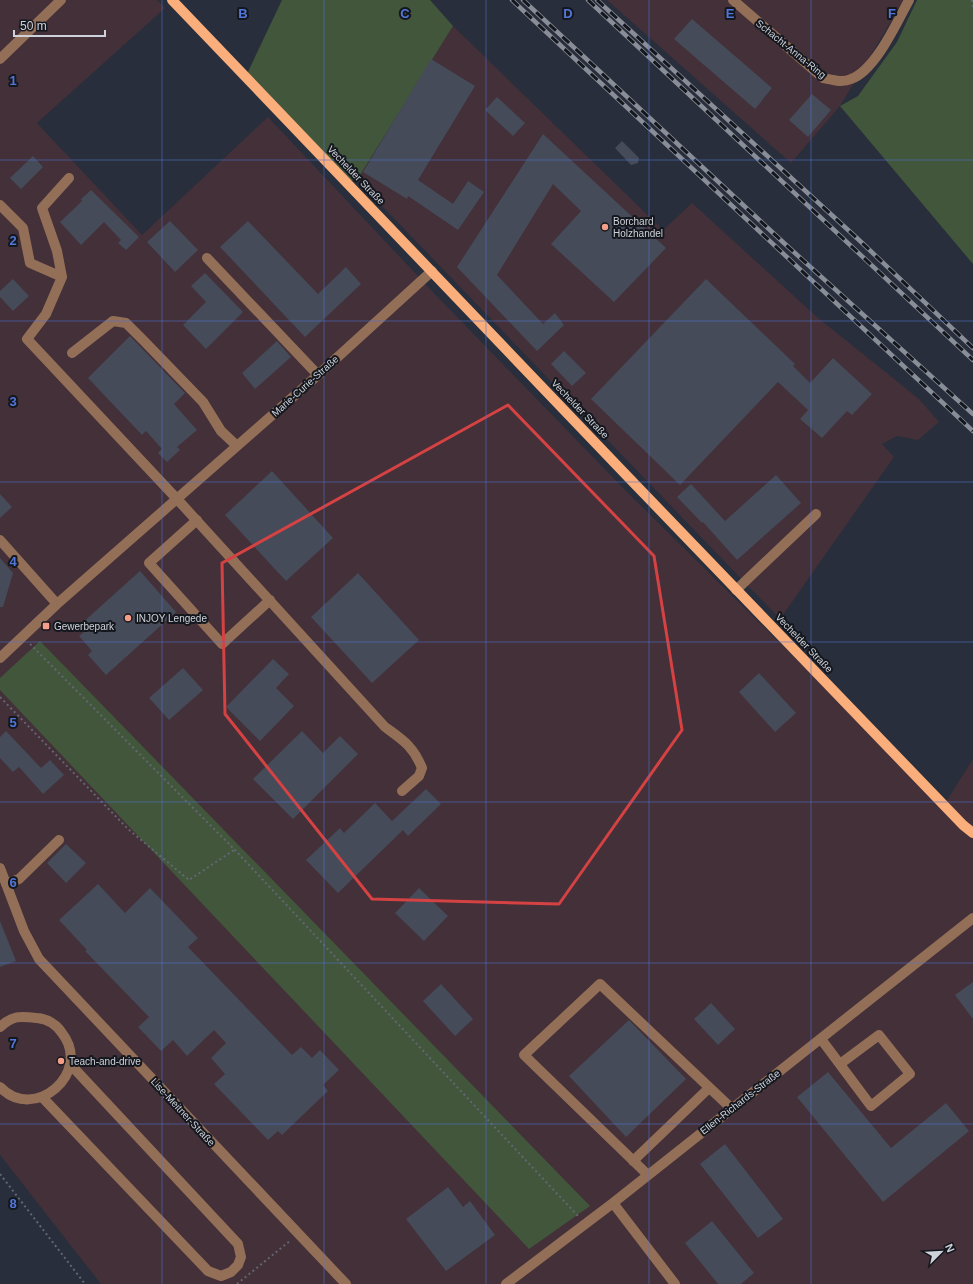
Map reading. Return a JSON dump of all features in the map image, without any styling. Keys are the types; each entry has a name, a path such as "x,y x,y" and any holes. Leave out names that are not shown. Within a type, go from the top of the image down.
{"main road":[{"name":"Vechelder Straße","path":"172,0 736,590 962,825 973,833"}],"street":[{"path":"0,59 62,0"},
{"name":"Schacht-Anna-Ring","path":"733,0 823,78 843,81 852,79 866,70 885,44 909,0"},
{"path":"69,178 42,208 57,252 62,277 46,314 27,339 197,520 385,727 405,741 415,752 422,768 419,776 402,791"},
{"path":"0,205 23,228 30,263 62,277"},
{"path":"207,258 318,375"},
{"name":"Marie-Curie-Straße","path":"0,658 57,604 238,446 432,272"},
{"path":"72,353 113,321 126,323 204,402 221,431 238,446"},
{"path":"736,590 816,514"},
{"path":"197,520 149,563 217,639 222,644 270,600"},
{"path":"0,540 57,604"},
{"path":"6,884 19,879 59,840"},
{"name":"Lise-Meitner-Straße","path":"0,868 24,931 39,959 346,1284"},
{"name":"Ellen-Richards-Straße","path":"506,1284 613,1203 973,918"},
{"path":"648,1175 524,1055 600,984 732,1109"},
{"path":"0,1027 6,1021 18,1016 45,1018 57,1026 66,1037 70,1050 70,1064 66,1075 60,1085 52,1092 42,1097 28,1099 15,1097 0,1087"},
{"path":"821,1039 871,1106 910,1074 879,1035 840,1064"},
{"path":"42,1097 208,1271 221,1276 231,1272 238,1265 241,1257 238,1244 70,1064"},
{"path":"633,1161 709,1088"},
{"path":"613,1203 675,1284"}],"path":[{"path":"972,0 973,7"},
{"path":"23,636 235,850 586,1224"},
{"path":"0,697 128,829 189,880 235,850"},
{"path":"0,1174 85,1284"},
{"path":"237,1284 298,1234"}],"highlighted area":[{"path":"508,405 654,556 682,730 559,904 372,899 225,714 222,563"}],"shaded area":[{"path":"0,0 157,0 165,8 37,123 142,235 268,117 433,292 624,489 944,805 973,759 973,1284 101,1284 0,1155"},
{"path":"607,0 903,0 840,106 791,163"},
{"path":"453,26 663,230 692,203 817,317 919,399 939,422 918,440 897,436 882,444 894,457 780,619 357,180"}],"green space":[{"path":"282,0 430,0 453,26 357,180 345,180 246,76"},
{"path":"917,0 973,0 973,264 840,106 858,96 897,42"},
{"path":"40,641 590,1206 529,1249 0,690 0,678"}],"building":[{"path":"692,19 772,88 755,109 674,39"},
{"path":"431,59 475,86 418,180 453,204 468,181 484,192 458,230 408,196 407,199 363,172"},
{"path":"812,94 831,110 808,137 789,120"},
{"path":"497,97 525,123 513,136 485,110"},
{"name":"Borchard Holzhandel","path":"543,134 666,248 614,302 551,244 581,211 553,184 497,275 543,324 555,313 564,325 537,351 457,267"},
{"path":"622,141 639,158 638,163 631,165 615,148"},
{"path":"33,156 43,167 21,189 10,178"},
{"path":"91,190 139,237 126,250 118,243 121,240 104,222 81,245 60,222"},
{"path":"170,221 198,250 175,272 147,242"},
{"path":"248,221 318,294 346,267 361,284 305,337 220,247"},
{"path":"205,273 243,312 206,349 183,325 206,302 191,286"},
{"path":"13,279 29,296 13,311 0,297 0,291"},
{"path":"706,279 795,364 793,366 810,383 833,358 872,394 852,415 847,411 822,438 800,419 808,410 778,382 680,485 591,399"},
{"path":"130,336 185,393 174,404 197,430 177,447 180,450 167,462 158,453 162,449 146,431 142,435 88,378"},
{"path":"277,341 291,357 255,389 242,373"},
{"path":"564,351 586,373 572,386 551,364"},
{"path":"272,471 333,538 286,581 225,515"},
{"path":"776,475 801,503 737,560 703,522 702,523 677,497 691,484 725,521"},
{"path":"0,494 12,507 0,518"},
{"path":"0,558 13,573 3,607 0,607"},
{"name":"INJOY Lengede","path":"140,571 176,612 106,675 88,655 92,651 79,636 85,631 80,625"},
{"path":"358,573 419,640 372,683 311,617"},
{"path":"273,659 289,674 276,688 294,706 260,741 226,707"},
{"path":"183,668 203,690 169,720 149,698"},
{"path":"759,673 796,713 775,732 739,692"},
{"path":"6,731 41,768 50,760 64,775 43,794 19,767 13,772 0,758 0,737"},
{"path":"302,731 323,753 340,736 358,754 293,819 253,779"},
{"path":"426,789 441,804 408,836 403,830 338,893 306,860 340,828 344,833 375,803 392,821"},
{"path":"66,844 86,863 66,883 47,863"},
{"path":"98,884 125,913 150,888 198,938 188,947 292,1055 301,1047 312,1058 320,1050 339,1070 323,1085 328,1091 282,1135 278,1131 268,1140 214,1084 225,1074 211,1058 226,1043 214,1030 187,1056 173,1040 161,1051 138,1027 149,1017 85,951 87,950 59,920"},
{"path":"419,888 448,916 424,941 395,913"},
{"path":"0,921 16,961 0,967"},
{"path":"973,982 973,1019 955,995"},
{"path":"441,984 473,1019 455,1036 423,1001"},
{"path":"711,1003 735,1029 718,1045 694,1019"},
{"path":"629,1020 686,1079 626,1137 569,1076"},
{"path":"828,1072 891,1148 946,1103 969,1131 883,1202 797,1097"},
{"path":"725,1144 783,1219 758,1238 700,1164"},
{"path":"448,1187 463,1207 470,1201 495,1235 446,1271 406,1219"},
{"path":"712,1221 754,1273 741,1284 718,1284 685,1243"}],"railway":[{"path":"512,0 973,431"},
{"path":"523,0 785,244 973,414"},
{"path":"588,0 973,360"},
{"path":"597,0 859,240 973,348"}],"place":[{"name":"Borchard Holzhandel","path":"605,227"},
{"name":"INJOY Lengede","path":"128,618"},
{"name":"Gewerbepark","path":"46,626"},
{"name":"Teach-and-drive","path":"61,1061"}]}
